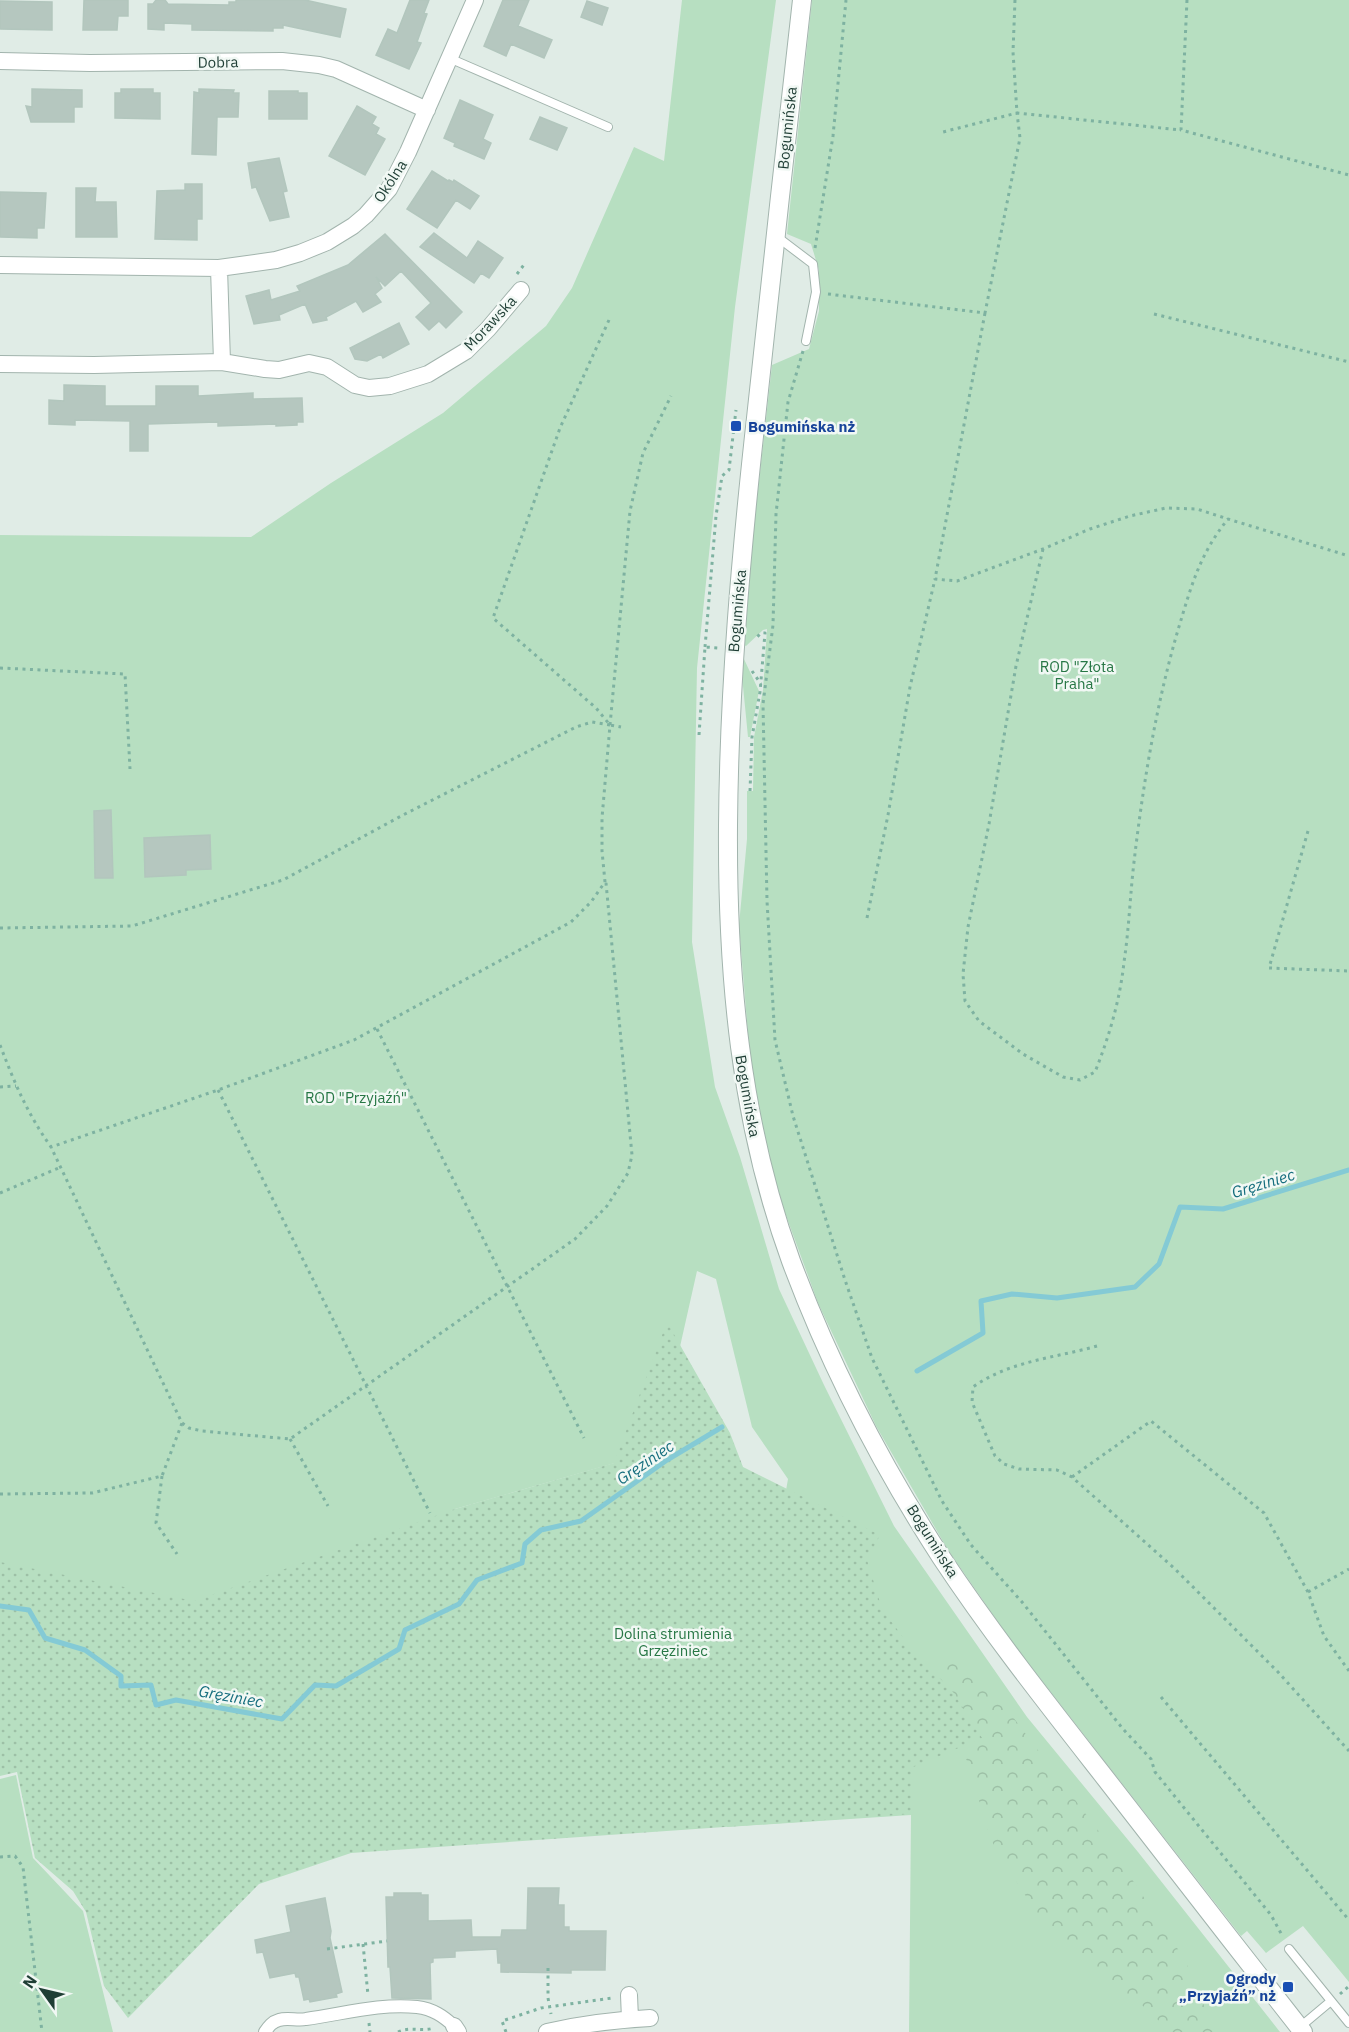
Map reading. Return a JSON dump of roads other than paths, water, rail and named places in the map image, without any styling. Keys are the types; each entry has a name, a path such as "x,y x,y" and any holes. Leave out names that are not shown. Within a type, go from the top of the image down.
{"street":[{"name":"Okólna","path":"0,265 219,268 255,264 300,253 327,242 353,226 389,189 428,110 474,0"},
{"name":"Bogumińska","path":"802,0 735,627 728,852 731,958 742,1068 749,1111 775,1211 790,1259 809,1306 848,1391 892,1474 940,1555 1007,1651 1301,2030"},
{"name":"Dobra","path":"0,61 90,63 282,61 303,63 336,69 428,110"},
{"path":"0,364 94,365 222,362 219,268"},
{"name":"Morawska","path":"222,362 279,370 309,363 327,367 355,385 369,388 397,385 428,375 466,351 488,329 518,283"},
{"path":"629,1995 630,2019"},
{"path":"265,2032 272,2023 283,2019 306,2019 369,2009 402,2007 436,2012 451,2029"},
{"path":"551,2031 572,2026 650,2018"}],"lane":[{"path":"449,58 608,127"},
{"path":"776,235 813,264 816,292 806,341"},
{"path":"1289,1949 1349,2023"},
{"path":"1301,2030 1331,2001"}],"waterway":[{"name":"Gręziniec","path":"917,1371 983,1333 981,1301 1012,1294 1057,1298 1135,1287 1159,1264 1180,1207 1223,1209 1349,1170"},
{"name":"Gręziniec","path":"0,1606 29,1610 45,1638 85,1650 121,1676 121,1686 151,1685 156,1705 176,1700 282,1719 315,1685 336,1686 399,1649 405,1630 459,1604 477,1580 522,1563 525,1544 541,1530 581,1521 667,1460 722,1427"}],"place":[{"name":"Bogumińska nż","path":"736,426"},
{"name":"Ogrody „Przyjaźń” nż","path":"1288,1987"}],"park label":[{"name":"ROD \"Złota Praha\"","path":"1077,674"},
{"name":"ROD \"Przyjaźń\"","path":"356,1097"},
{"name":"Dolina strumienia Grzęziniec","path":"673,1642"}]}
